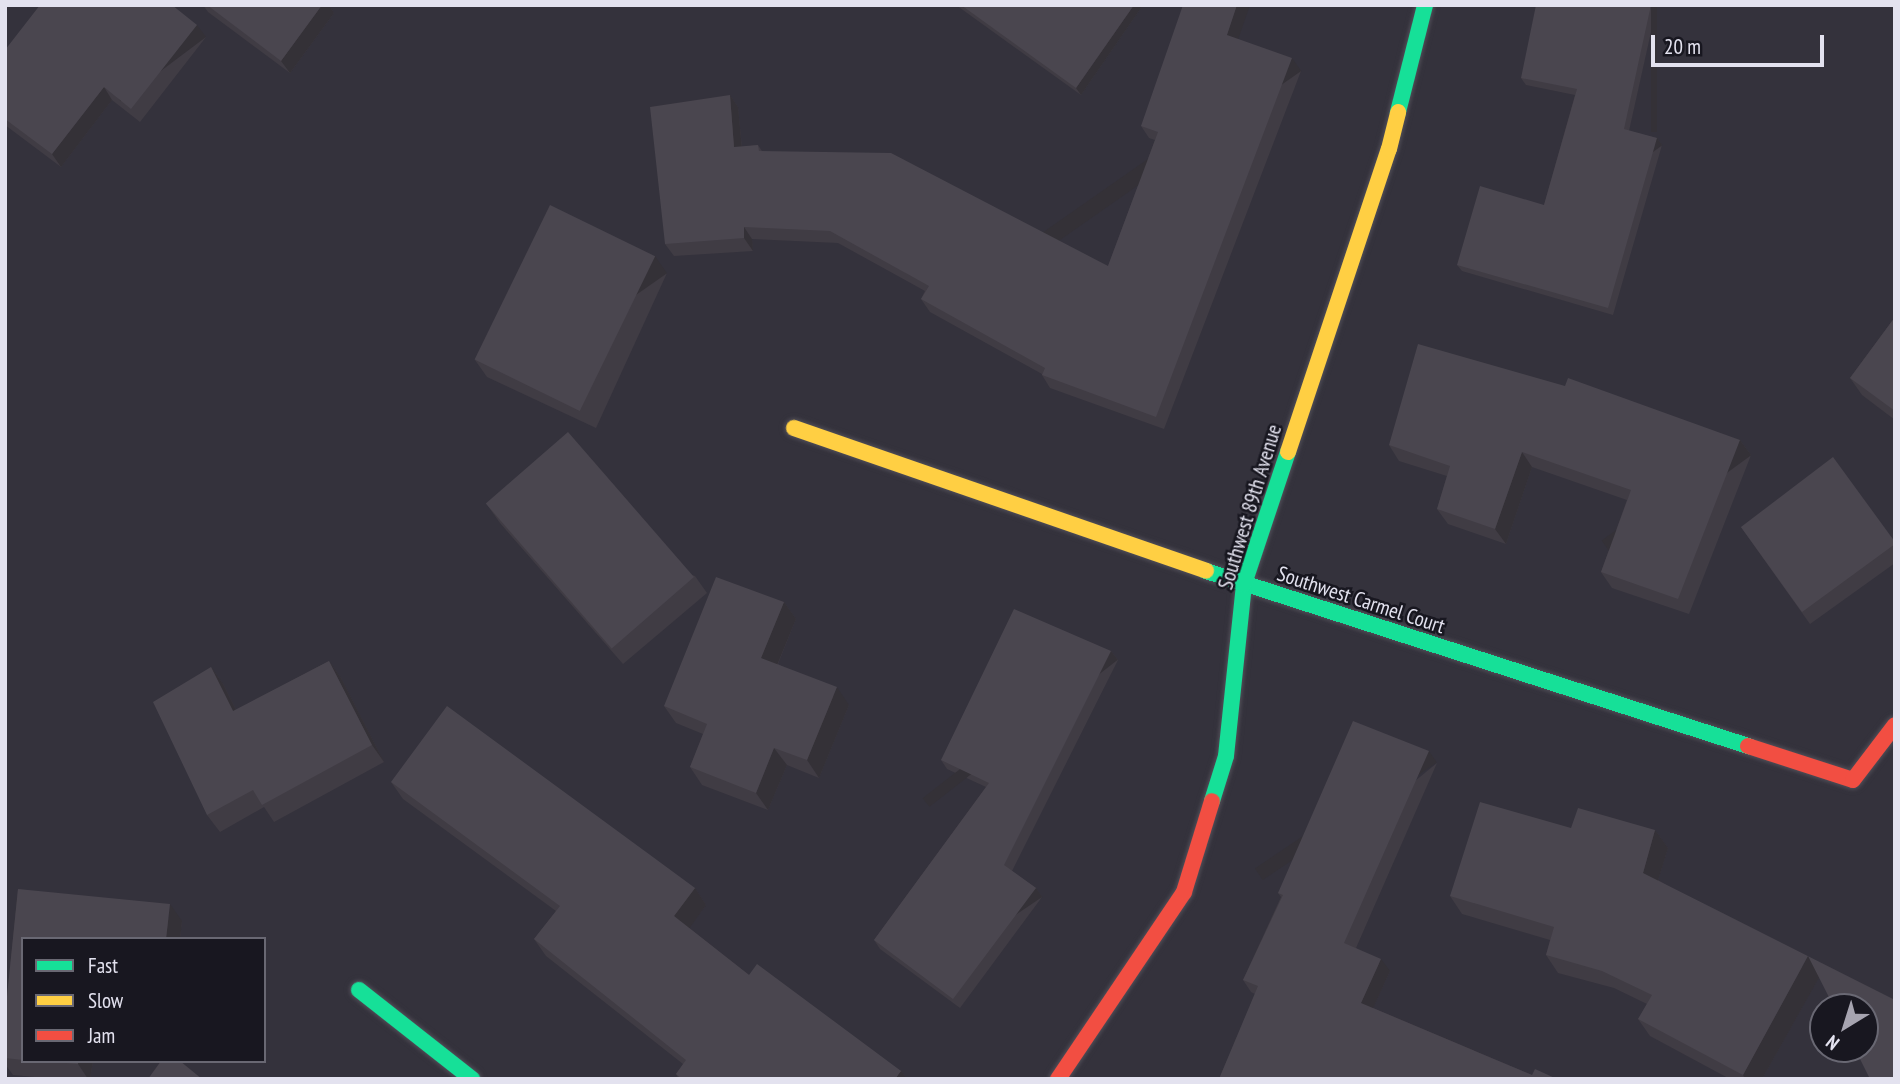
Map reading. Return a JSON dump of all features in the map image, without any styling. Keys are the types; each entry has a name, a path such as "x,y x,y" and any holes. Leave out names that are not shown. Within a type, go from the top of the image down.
{"street":[{"name":"Southwest 89th Avenue","path":"1058,1079 1184,892 1226,756 1244,584 1389,149 1425,5"},
{"name":"Southwest Carmel Court","path":"794,428 1244,584 1853,779 1895,725"},
{"path":"359,990 472,1079"}],"building":[{"path":"40,5 172,5 197,25 131,109 104,87 52,154 5,119 5,50"},
{"path":"207,5 322,5 281,61"},
{"path":"961,5 1134,5 1076,88"},
{"path":"1183,5 1237,5 1227,35 1292,58 1156,417 1042,375 1045,368 921,299 929,286 830,231 744,227 744,238 665,244 650,107 730,95 734,147 758,145 759,151 891,153 1108,266 1158,132 1141,126"},
{"path":"1536,5 1651,5 1624,129 1657,138 1608,308 1457,265 1480,186 1544,205 1577,89 1521,78"},
{"path":"550,205 655,256 580,411 475,360"},
{"path":"1895,317 1895,411 1850,378"},
{"path":"1418,344 1565,386 1568,378 1740,440 1678,599 1601,572 1631,490 1522,452 1495,529 1437,509 1450,466 1389,445"},
{"path":"568,432 694,577 612,648 486,504"},
{"path":"1833,457 1895,544 1802,612 1741,527"},
{"path":"716,577 784,602 761,658 837,687 807,760 774,748 756,793 690,767 707,724 664,706"},
{"path":"1014,609 1111,651 1004,865 1036,888 953,999 874,940 989,783 941,760"},
{"path":"329,661 372,745 262,805 253,790 207,815 153,702 211,667 233,711"},
{"path":"447,706 695,888 674,916 749,975 757,964 901,1071 895,1079 682,1079 676,1074 686,1060 534,939 560,906 391,782"},
{"path":"1353,721 1429,751 1344,943 1381,959 1361,1003 1532,1075 1535,1069 1557,1079 1219,1079 1258,986 1243,980 1283,895 1278,893"},
{"path":"1480,802 1571,828 1578,808 1655,830 1643,873 1808,956 1743,1075 1638,1019 1652,995 1602,971 1546,955 1554,927 1450,896"},
{"path":"18,889 170,904 166,937 21,937 21,1060 5,1058 5,1016"},
{"path":"1808,956 1895,1000 1895,1079 1870,1079 1862,1063 1879,1063 1879,993 1827,993"},
{"path":"160,1063 182,1063 202,1079 148,1079"}],"traffic: fast":[{"path":"1398,112 1425,5"},
{"path":"1212,801 1226,756 1244,584 1288,452"},
{"path":"1206,571 1748,746"},
{"path":"359,990 472,1079"}],"traffic: slow":[{"path":"1288,452 1389,149 1398,112"},
{"path":"794,428 1206,571"}],"traffic: jam":[{"path":"1748,746 1853,780 1895,725"},
{"path":"1058,1079 1184,892 1212,801"}]}
